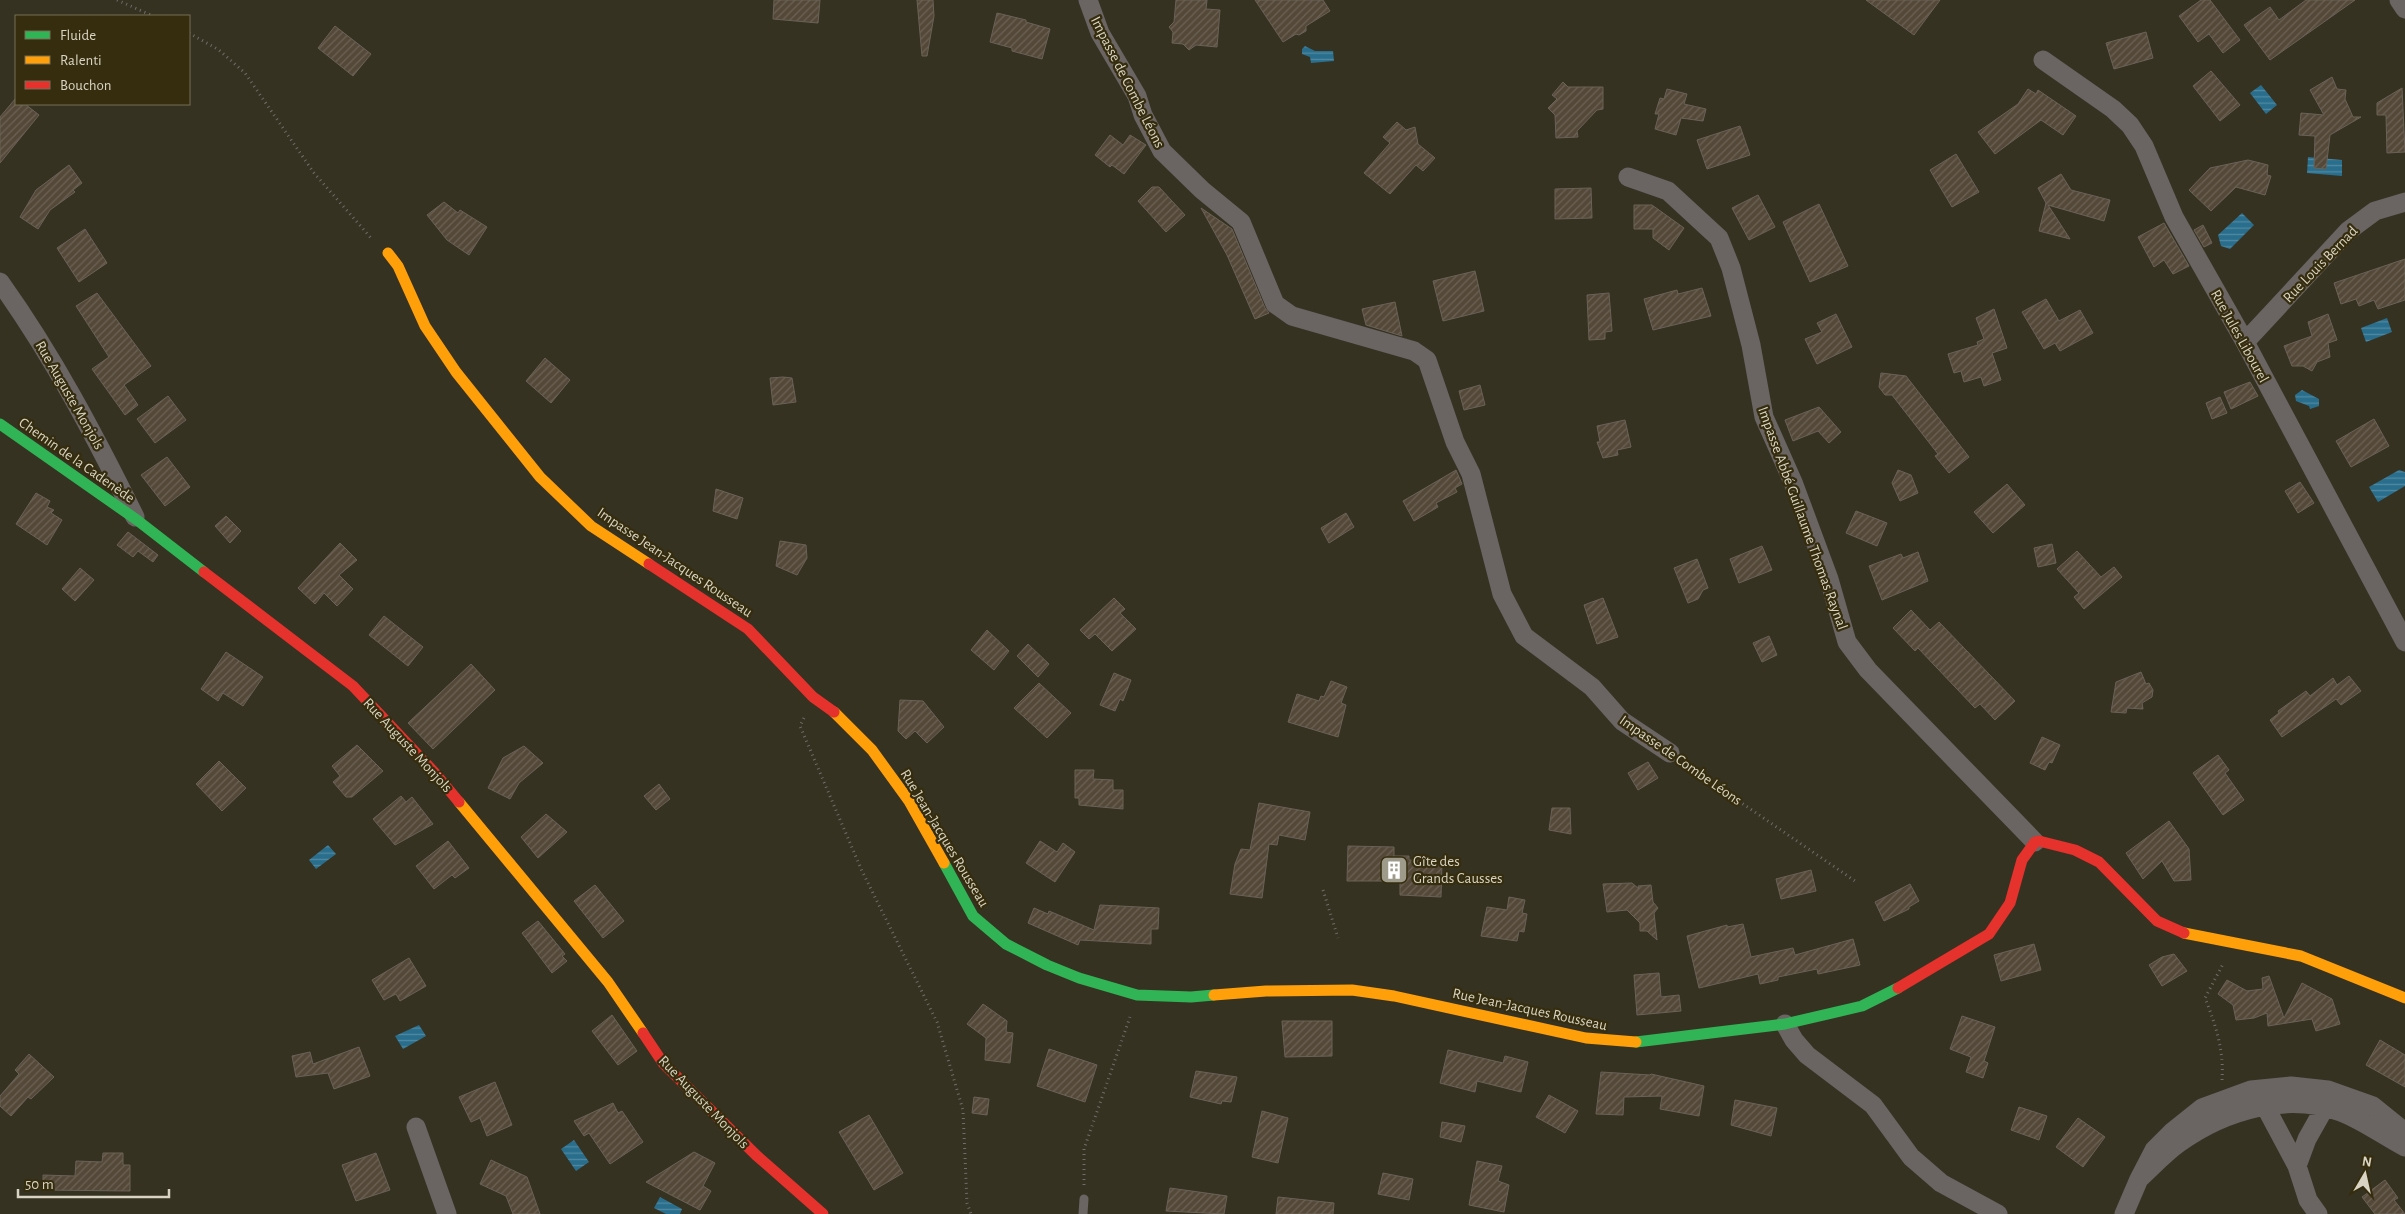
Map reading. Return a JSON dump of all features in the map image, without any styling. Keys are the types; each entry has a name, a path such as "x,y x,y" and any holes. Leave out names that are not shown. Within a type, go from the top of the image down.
{"street":[{"name":"Impasse de Combe Léons","path":"1088,0 1100,33 1137,96 1143,115 1162,151 1202,190 1241,222 1275,304 1292,316 1414,351 1427,360 1455,442 1471,474 1502,594 1524,636 1592,687 1622,721 1670,753"},
{"path":"2399,0 2405,9"},
{"name":"Rue Jules Libourel","path":"2043,60 2114,108 2130,125 2144,146 2174,217 2244,342 2405,642"},
{"name":"Impasse Abbé Guillaume Thomas Raynal","path":"1628,177 1668,191 1719,238 1731,268 1751,344 1764,417 1793,482 1828,579 1847,642 1868,670 2034,842"},
{"name":"Rue Louis Bernad","path":"2244,342 2348,231 2375,211 2405,202"},
{"name":"Impasse Jean-Jacques Rousseau","path":"388,253 398,266 425,326 456,372 540,477 590,526 748,629 813,697"},
{"name":"Rue Auguste Monjols","path":"0,282 27,320 92,430 137,520 353,686 434,772 608,982 663,1063 756,1155 822,1214"},
{"name":"Chemin de la Cadenède","path":"0,424 137,520"},
{"name":"Rue Jean-Jacques Rousseau","path":"813,697 832,710 872,750 908,801 973,916 1006,944 1047,965 1079,978 1137,995 1191,997 1266,991 1352,990 1394,996 1586,1038 1616,1042 1642,1042 1786,1024 1862,1006 1901,988 1989,934 2010,903 2022,860 2034,842"},
{"path":"2034,842 2055,844 2074,850 2099,862 2157,921 2184,933 2247,947 2302,956 2405,998"},
{"path":"1786,1024 1794,1040 1807,1055 1873,1105 1911,1157 1940,1183 1998,1214"},
{"path":"2124,1214 2154,1150 2172,1132 2202,1108 2251,1090 2291,1086 2328,1090 2354,1097 2373,1106 2405,1132"},
{"path":"2139,1179 2177,1144 2200,1130 2227,1116 2265,1106 2296,1104 2325,1107 2362,1121 2405,1147"},
{"path":"2265,1106 2297,1166 2308,1200 2318,1214"},
{"path":"2297,1166 2307,1138 2325,1107"},
{"path":"416,1127 447,1214"}],"lane":[{"path":"1083,1214 1084,1199"}],"path":[{"path":"116,0 151,15"},
{"path":"190,34 219,50 245,73 314,172 372,240 388,253"},
{"path":"813,697 800,726 862,871 937,1022 963,1110 967,1203 971,1214"},
{"name":"Impasse de Combe Léons","path":"1670,753 1855,881"},
{"path":"1323,890 1338,938"},
{"path":"2221,1101 2224,1060 2219,1033 2205,998 2221,966 2247,947"},
{"path":"1084,1199 1084,1149 1137,995"}],"water":[{"path":"1305,46 1315,51 1333,51 1334,61 1311,63 1310,57 1302,54 1302,49"},
{"path":"2261,85 2277,105 2266,114 2250,93"},
{"path":"2308,157 2342,160 2342,176 2307,173"},
{"path":"2242,213 2254,225 2230,249 2221,246 2218,235"},
{"path":"2387,318 2392,332 2366,342 2361,328"},
{"path":"2302,390 2319,399 2319,406 2310,409 2309,406 2296,401 2295,395"},
{"path":"2399,470 2405,472 2405,486 2378,502 2369,487"},
{"path":"328,845 336,854 316,869 309,860"},
{"path":"419,1025 426,1036 403,1049 395,1036"},
{"path":"574,1140 589,1162 576,1171 561,1149"},
{"path":"660,1197 682,1209 680,1214 666,1214 654,1208"}],"building":[{"path":"774,0 820,0 818,23 773,19"},
{"path":"917,0 933,0 934,16 927,56 922,56"},
{"path":"1176,0 1207,0 1206,9 1220,10 1217,47 1196,45 1189,50 1183,44 1172,43 1173,32 1169,27 1174,22"},
{"path":"1255,0 1323,0 1330,11 1306,26 1306,31 1299,35 1296,34 1283,42"},
{"path":"1866,0 1940,0 1914,35"},
{"path":"2201,0 2210,0 2240,40 2223,53 2209,34 2198,42 2179,16"},
{"path":"2306,0 2355,0 2270,60 2244,25 2270,7 2279,20"},
{"path":"997,13 1026,20 1026,22 1050,29 1042,59 1012,51 1012,48 990,42"},
{"path":"335,26 371,54 353,76 318,48"},
{"path":"2146,32 2153,58 2114,69 2106,43"},
{"path":"2211,71 2240,105 2220,121 2193,86"},
{"path":"2332,77 2337,89 2346,90 2345,99 2353,117 2361,117 2330,135 2326,169 2314,168 2315,136 2299,135 2301,113 2324,115 2310,90"},
{"path":"1563,82 1568,87 1603,87 1603,109 1597,110 1577,131 1578,137 1556,138 1555,115 1548,108 1557,99 1552,95"},
{"path":"2402,88 2405,152 2387,153 2386,115 2377,115 2377,103"},
{"path":"1667,89 1687,94 1684,104 1706,109 1703,121 1681,118 1676,135 1655,129 1659,114 1655,114 1660,98 1664,99"},
{"path":"2028,89 2036,94 2038,90 2076,116 2063,135 2041,120 1995,154 1978,132 2018,104"},
{"path":"15,99 15,105 26,105 39,115 0,163 0,117"},
{"path":"1397,122 1406,130 1415,127 1418,144 1435,158 1423,171 1416,165 1390,194 1364,173 1390,143 1383,137"},
{"path":"1740,126 1750,155 1707,169 1697,140"},
{"path":"1110,135 1123,145 1130,135 1146,145 1124,174 1112,165 1110,167 1095,155"},
{"path":"1956,154 1979,192 1952,207 1930,170"},
{"path":"2248,160 2268,165 2267,175 2271,176 2265,195 2236,187 2211,211 2189,190 2210,168"},
{"path":"69,165 82,183 73,190 75,192 50,210 38,229 20,217 36,190"},
{"path":"2061,174 2071,190 2110,200 2104,221 2048,205 2070,239 2039,231 2046,203 2038,188"},
{"path":"1152,187 1159,187 1185,215 1166,232 1138,201"},
{"path":"1591,188 1592,218 1555,219 1555,189"},
{"path":"1758,195 1775,227 1749,240 1732,208"},
{"path":"444,202 458,213 460,210 487,227 469,255 447,240 427,215"},
{"path":"1819,204 1848,266 1810,282 1783,222"},
{"path":"1634,205 1652,205 1684,228 1669,250 1653,238 1653,229 1634,229"},
{"path":"1201,208 1232,229 1265,308 1269,313 1255,319 1227,255"},
{"path":"2164,223 2189,266 2173,274 2164,260 2154,267 2138,237"},
{"path":"2203,225 2212,243 2204,247 2194,230"},
{"path":"85,229 107,263 79,282 57,248"},
{"path":"2405,259 2405,300 2378,309 2374,300 2359,306 2356,299 2341,304 2334,283"},
{"path":"1475,271 1484,311 1443,321 1433,281"},
{"path":"1702,288 1711,316 1653,330 1644,299 1677,290 1678,294"},
{"path":"97,293 151,366 124,385 138,405 125,415 92,369 109,357 76,306"},
{"path":"1609,293 1612,331 1605,332 1605,339 1589,340 1587,295"},
{"path":"2046,299 2059,321 2080,310 2093,333 2060,351 2055,343 2044,349 2022,312"},
{"path":"1395,302 1402,336 1366,325 1362,309"},
{"path":"1994,309 2007,348 1992,353 2001,380 1984,386 1981,377 1964,382 1961,371 1954,373 1948,354 1978,345 1977,342 1984,339 1976,318"},
{"path":"1836,314 1852,347 1817,364 1805,339 1822,332 1817,323"},
{"path":"2328,314 2337,340 2328,343 2330,357 2317,362 2312,371 2303,366 2292,366 2284,346 2312,336 2308,322"},
{"path":"545,358 570,380 551,403 526,381"},
{"path":"1881,373 1906,376 1969,457 1949,473 1935,456 1938,454 1892,395 1885,395 1879,387"},
{"path":"770,378 792,378 796,402 773,405"},
{"path":"2250,382 2258,396 2231,409 2224,392"},
{"path":"1480,385 1485,405 1464,410 1459,391"},
{"path":"168,396 186,420 155,443 137,419"},
{"path":"2220,397 2227,413 2212,419 2206,403"},
{"path":"1819,407 1841,432 1829,443 1818,431 1793,441 1785,420"},
{"path":"2374,419 2389,446 2351,467 2336,441"},
{"path":"1625,420 1631,447 1617,450 1618,455 1603,458 1597,442 1600,442 1597,426"},
{"path":"167,457 190,487 165,506 141,475"},
{"path":"1456,470 1462,484 1455,488 1457,492 1436,503 1438,507 1414,521 1403,501"},
{"path":"1898,470 1911,475 1918,493 1900,501 1892,483"},
{"path":"2300,482 2314,503 2298,513 2285,491"},
{"path":"2007,484 2025,505 1993,533 1974,512"},
{"path":"716,489 743,498 737,519 713,511"},
{"path":"36,493 50,501 47,507 54,510 51,513 62,520 47,545 16,524"},
{"path":"1856,511 1887,523 1877,546 1846,533"},
{"path":"1346,513 1354,527 1329,543 1321,528"},
{"path":"226,516 241,531 230,543 215,526"},
{"path":"128,532 158,555 153,562 138,551 133,557 117,545"},
{"path":"780,541 806,545 807,558 797,575 776,566"},
{"path":"340,543 357,560 339,575 353,589 337,606 324,593 315,604 298,588"},
{"path":"2052,544 2056,563 2038,567 2034,548"},
{"path":"1762,546 1772,570 1739,583 1730,559"},
{"path":"2077,551 2101,577 2114,567 2122,577 2084,609 2074,597 2079,593 2057,569"},
{"path":"1918,552 1928,581 1882,600 1869,566 1901,554 1903,558"},
{"path":"1697,559 1708,588 1703,590 1698,599 1688,603 1674,568"},
{"path":"80,568 94,580 75,601 62,589"},
{"path":"1114,598 1125,609 1120,613 1136,629 1112,651 1095,634 1089,639 1080,630"},
{"path":"1603,598 1618,637 1597,644 1584,605"},
{"path":"1911,610 1930,630 1939,622 2015,701 1995,720 1980,704 1975,708 1918,648 1915,651 1893,628"},
{"path":"384,616 423,647 408,666 369,635"},
{"path":"987,630 1009,651 994,670 971,650"},
{"path":"1769,636 1777,655 1762,662 1753,643"},
{"path":"1028,644 1049,664 1038,677 1017,656"},
{"path":"226,652 263,677 243,706 223,693 218,701 201,689"},
{"path":"471,664 495,690 433,749 408,723"},
{"path":"2141,672 2146,684 2149,683 2153,690 2152,697 2142,703 2143,709 2127,708 2126,713 2111,712 2116,682"},
{"path":"1114,673 1131,680 1123,701 1120,699 1115,711 1100,705"},
{"path":"2349,676 2361,691 2341,705 2336,699 2282,737 2270,720 2279,713 2278,711 2306,691 2310,696 2333,678 2337,685"},
{"path":"1331,681 1347,687 1341,703 1346,705 1338,737 1288,722 1297,694 1319,701 1321,696 1324,697"},
{"path":"1039,683 1071,713 1047,738 1014,708"},
{"path":"900,700 923,701 944,727 927,743 915,731 906,739 898,731"},
{"path":"2042,737 2060,745 2052,763 2049,762 2045,770 2030,763"},
{"path":"357,745 383,771 352,797 346,797 333,782 340,776 332,766"},
{"path":"524,746 543,763 519,783 510,799 488,788 503,758"},
{"path":"2218,755 2229,770 2225,773 2244,800 2223,815 2193,773"},
{"path":"219,761 246,788 222,811 196,784"},
{"path":"1648,762 1658,778 1638,790 1628,773"},
{"path":"1075,770 1094,770 1093,779 1113,780 1113,790 1123,790 1123,809 1079,805 1079,798 1075,798"},
{"path":"659,784 670,799 656,810 644,796"},
{"path":"401,796 406,802 412,797 433,824 395,845 373,819"},
{"path":"1259,803 1310,812 1305,840 1279,835 1277,845 1269,844 1262,898 1230,894 1235,864 1241,849 1250,850"},
{"path":"1552,808 1570,808 1571,834 1549,830"},
{"path":"546,814 567,832 538,858 521,837"},
{"path":"2169,821 2189,849 2191,880 2174,881 2162,861 2143,879 2126,853"},
{"path":"448,841 469,868 455,878 452,875 434,889 416,866"},
{"path":"1040,841 1057,852 1063,843 1075,852 1055,882 1026,863"},
{"name":"Gîte des Grands Causses","path":"1348,846 1394,847 1394,856 1409,856 1409,860 1442,861 1441,897 1400,895 1400,881 1347,881"},
{"path":"1811,870 1816,891 1781,899 1776,879"},
{"path":"1632,883 1639,889 1638,886 1651,885 1653,902 1658,908 1654,913 1657,940 1647,931 1640,931 1640,923 1627,910 1607,912 1603,884"},
{"path":"1910,884 1919,901 1909,907 1909,909 1884,921 1875,902"},
{"path":"595,885 624,921 603,938 574,901"},
{"path":"1509,897 1525,900 1522,913 1527,914 1524,932 1519,931 1517,941 1481,936 1487,907 1507,910"},
{"path":"1100,905 1159,908 1158,929 1151,929 1151,944 1080,940 1078,945 1028,923 1034,908 1048,914 1049,911 1094,930"},
{"path":"538,921 565,954 562,956 567,961 552,973 522,933"},
{"path":"1743,924 1751,957 1793,948 1795,955 1853,939 1860,965 1818,974 1817,969 1778,977 1778,980 1760,984 1758,974 1699,988 1687,936 1727,925 1727,927"},
{"path":"2034,944 2041,970 2001,981 1994,955"},
{"path":"2174,954 2187,971 2162,986 2149,965 2162,957"},
{"path":"409,958 426,986 400,1001 396,994 384,1000 372,980"},
{"path":"1659,973 1661,997 1679,995 1681,1011 1637,1015 1634,975"},
{"path":"2269,976 2284,1018 2302,983 2332,999 2340,1024 2316,1031 2312,1019 2268,1026 2267,1013 2254,1018 2236,1020 2233,1005 2218,994 2227,980 2247,991 2263,989 2262,978"},
{"path":"983,1004 1007,1021 1006,1032 1013,1033 1010,1063 985,1060 986,1038 967,1024"},
{"path":"612,1015 637,1051 618,1065 592,1031"},
{"path":"1962,1016 1995,1027 1984,1061 1988,1063 1983,1078 1966,1072 1971,1057 1950,1049"},
{"path":"1282,1021 1332,1021 1332,1056 1285,1057"},
{"path":"2380,1040 2405,1055 2405,1087 2366,1065"},
{"path":"359,1047 370,1076 334,1089 328,1073 296,1077 292,1056 310,1052 313,1064"},
{"path":"1049,1049 1097,1065 1085,1102 1037,1086"},
{"path":"1448,1050 1503,1063 1505,1056 1528,1062 1521,1092 1477,1081 1475,1092 1440,1083"},
{"path":"29,1054 54,1077 31,1099 28,1097 11,1116 0,1106 0,1096 19,1074 15,1070"},
{"path":"1196,1071 1237,1077 1231,1102 1222,1101 1221,1104 1190,1097"},
{"path":"1601,1072 1651,1074 1704,1086 1699,1116 1660,1109 1662,1096 1624,1097 1623,1115 1596,1114"},
{"path":"495,1082 512,1125 487,1136 480,1118 471,1122 459,1097"},
{"path":"1549,1095 1578,1111 1565,1133 1536,1117"},
{"path":"974,1097 989,1099 987,1115 972,1113"},
{"path":"1735,1100 1777,1108 1771,1136 1731,1125"},
{"path":"613,1103 618,1113 622,1111 643,1142 610,1164 589,1133 584,1136 574,1121"},
{"path":"2019,1107 2047,1116 2039,1140 2011,1130"},
{"path":"1262,1111 1288,1118 1278,1163 1252,1157"},
{"path":"869,1115 903,1173 874,1190 839,1132"},
{"path":"2078,1118 2105,1137 2083,1167 2056,1147"},
{"path":"1442,1122 1465,1126 1461,1142 1440,1137"},
{"path":"694,1152 715,1163 703,1186 711,1191 700,1210 646,1182"},
{"path":"103,1153 123,1153 123,1165 130,1165 130,1191 43,1190 43,1175 75,1176 76,1161 102,1162"},
{"path":"376,1153 390,1190 356,1201 342,1165"},
{"path":"491,1160 527,1177 540,1214 513,1214 506,1196 480,1184"},
{"path":"1477,1161 1502,1166 1498,1181 1509,1185 1504,1212 1469,1205"},
{"path":"1383,1173 1413,1179 1409,1200 1378,1194"},
{"path":"2385,1180 2398,1198 2394,1200 2405,1214 2375,1214 2362,1197"},
{"path":"1170,1188 1227,1196 1224,1214 1166,1211"},
{"path":"1278,1197 1334,1203 1333,1214 1276,1214"}],"traffic: fast":[{"path":"0,424 137,520 204,572"},
{"path":"944,863 973,916 1006,944 1047,965 1079,978 1137,995 1191,997 1214,995"},
{"path":"1636,1042 1785,1024 1862,1006 1898,988"}],"traffic: slow":[{"path":"388,253 398,266 425,326 456,372 540,477 591,526 649,564"},
{"path":"834,712 872,750 909,801 944,863"},
{"path":"459,802 608,982 643,1033"},
{"path":"2184,933 2301,956 2405,998"},
{"path":"1214,995 1266,991 1352,990 1394,996 1586,1038 1636,1042"}],"traffic: jam":[{"path":"649,564 748,629 813,697 834,712"},
{"path":"204,572 353,686 434,772 459,802"},
{"path":"1898,988 1989,934 2010,903 2022,860 2035,842 2039,841 2075,850 2099,862 2157,921 2184,933"},
{"path":"643,1033 663,1063 756,1155 823,1214"}],"place":[{"name":"Gîte des Grands Causses","path":"1394,870"}]}
